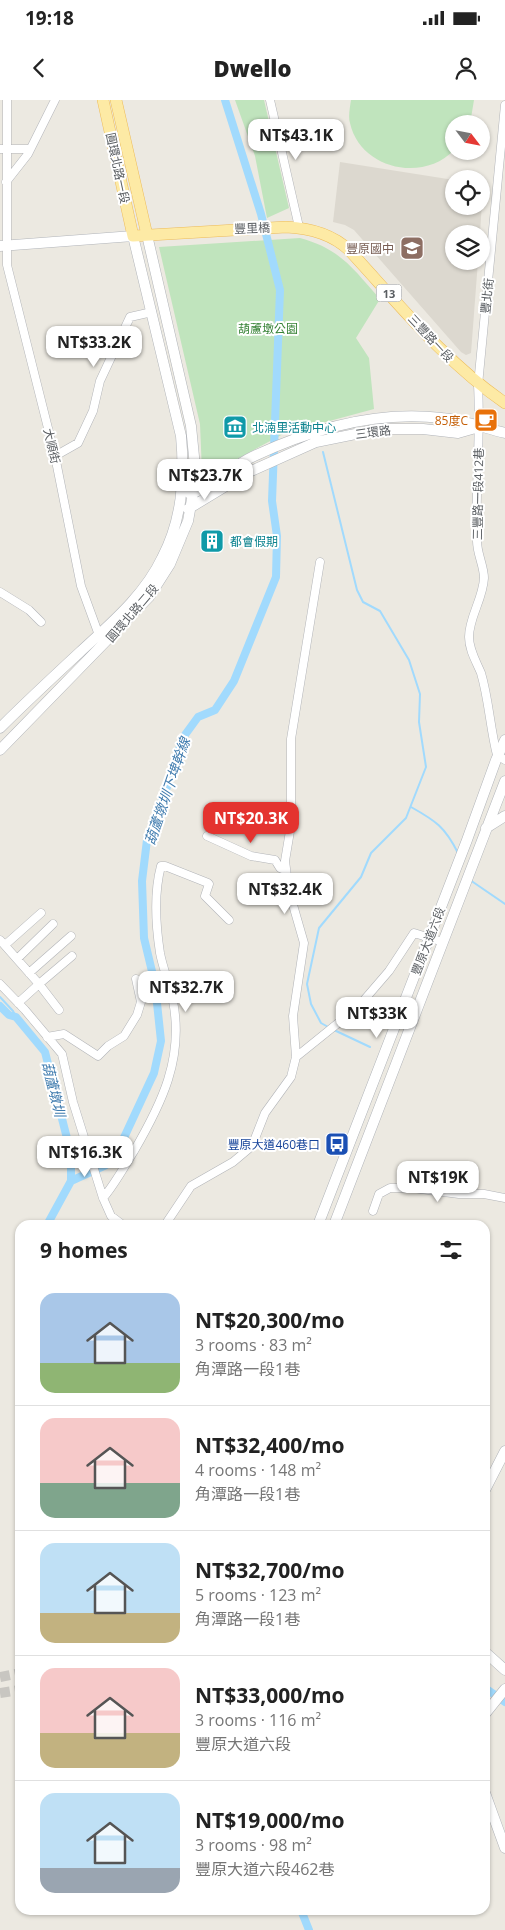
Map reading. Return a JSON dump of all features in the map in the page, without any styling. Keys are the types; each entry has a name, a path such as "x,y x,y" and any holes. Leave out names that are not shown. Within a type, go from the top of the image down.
{"main road":[{"name":"圓環北路一段","path":"104,100 133,236"},
{"name":"圓環北路一段","path":"116,100 146,235"},
{"name":"豐里橋","path":"146,235 286,227"},
{"name":"三豐路一段","path":"286,227 299,227 328,235 344,245 454,363 478,385 505,403"},
{"name":"13","path":"133,236 146,235"}],"street":[{"name":"大順街","path":"7,100 3,149 6,182 3,246 55,456 80,586 102,639"},
{"path":"6,182 30,149 55,100"},
{"path":"270,100 299,227"},
{"name":"豐北街","path":"480,427 478,385 505,105"},
{"path":"3,149 30,149"},
{"name":"圓環北路二段","path":"0,728 149,596 164,575 181,542 192,507 195,454 191,426 146,235"},
{"path":"3,246 133,236"},
{"name":"圓環北路二段","path":"0,750 102,639 156,571 168,546 178,512 183,462 181,436 133,236"},
{"path":"55,456 78,443 93,411 100,381 130,317 152,312"},
{"path":"378,417 380,429"},
{"name":"三環路","path":"181,496 194,493 244,461 311,432 378,417 442,417 505,433"},
{"name":"三環路","path":"178,512 192,507 249,472 316,442 380,429 423,429 458,433 480,427"},
{"name":"三豐路一段412巷","path":"480,427 476,543 484,575 483,591 469,635 470,648 486,695 492,734 501,758"},
{"path":"167,1220 191,1186 233,1162 252,1146 265,1113 290,1077 296,1057 293,1016 304,943 285,870 286,847 291,825 292,739 320,562"},
{"path":"0,592 29,610 41,622"},
{"name":"豐原大道六段","path":"320,1220 429,937 501,758 505,740"},
{"name":"豐原大道六段","path":"336,1220 505,781"},
{"path":"486,829 505,816"},
{"path":"207,836 251,856 275,860 280,868 285,870"},
{"path":"102,1196 112,1187 155,1115 174,1055 176,1038 173,1001 159,942 157,886 160,866 165,866 208,883 205,896 228,920"},
{"path":"41,913 2,942 40,984 59,1010"},
{"path":"16,959 53,924"},
{"path":"296,1057 358,1007 389,971 414,933 443,942"},
{"path":"29,973 71,936"},
{"path":"18,1003 72,956"},
{"path":"48,1037 64,1034 98,1056 108,1046 124,1036 137,1015 141,1002 136,979"},
{"path":"0,984 62,1054 73,1102 102,1196 111,1216 116,1220"},
{"path":"373,1211 379,1194 390,1188 413,1188 459,1194 484,1194 505,1198"},
{"path":"490,1480 505,1451"},
{"path":"490,1656 505,1670"},
{"path":"490,1707 504,1691"},
{"path":"490,1807 505,1848"}],"shaded area":[{"name":"豐原國中","path":"340,162 445,179 445,215 481,215 481,225 445,225 445,270 477,270 471,353 466,355 461,352 354,230 333,222"}],"green space":[{"path":"235,100 264,100 289,208 267,218 255,156"},
{"path":"351,100 474,100 472,115 445,115 445,157 426,166 410,168 394,166 379,160 366,151 356,139 349,115"},
{"name":"葫蘆墩公園","path":"300,238 336,254 354,269 380,299 356,338 369,358 374,409 285,433 211,473 202,472 200,424 159,247"}],"waterway":[{"name":"葫蘆墩圳下埤幹線","path":"71,1181 106,1165 115,1157 154,1073 161,1041 155,984 144,938 142,881 147,840 173,771 182,739 198,717 215,710 234,681 276,577 277,536 272,501 280,290 261,214 225,100"},
{"path":"323,452 357,590 363,602 380,611 409,660 420,694 419,722 426,767 406,818 371,853 361,877 319,928 307,984 311,1004 321,1023 330,1028"},
{"path":"411,807 427,816 439,826 449,837 458,853"},
{"path":"470,880 505,904"},
{"path":"0,997 16,1017"},
{"name":"葫蘆墩圳","path":"0,1006 9,1015 16,1017 45,1052 71,1154 71,1181 50,1220"},
{"path":"334,1030 370,1047"},
{"name":"葫蘆墩圳","path":"490,1692 505,1702"},
{"path":"303,1915 309,1930"}],"tunnel":[{"path":"0,1677 15,1674"},
{"path":"0,1693 15,1691"}],"place":[{"name":"豐原國中","path":"412,248"},
{"name":"85度C","path":"486,420"},
{"name":"北湳里活動中心","path":"235,427"},
{"name":"都會假期","path":"212,541"},
{"name":"豐原大道460巷口","path":"337,1144"}]}
